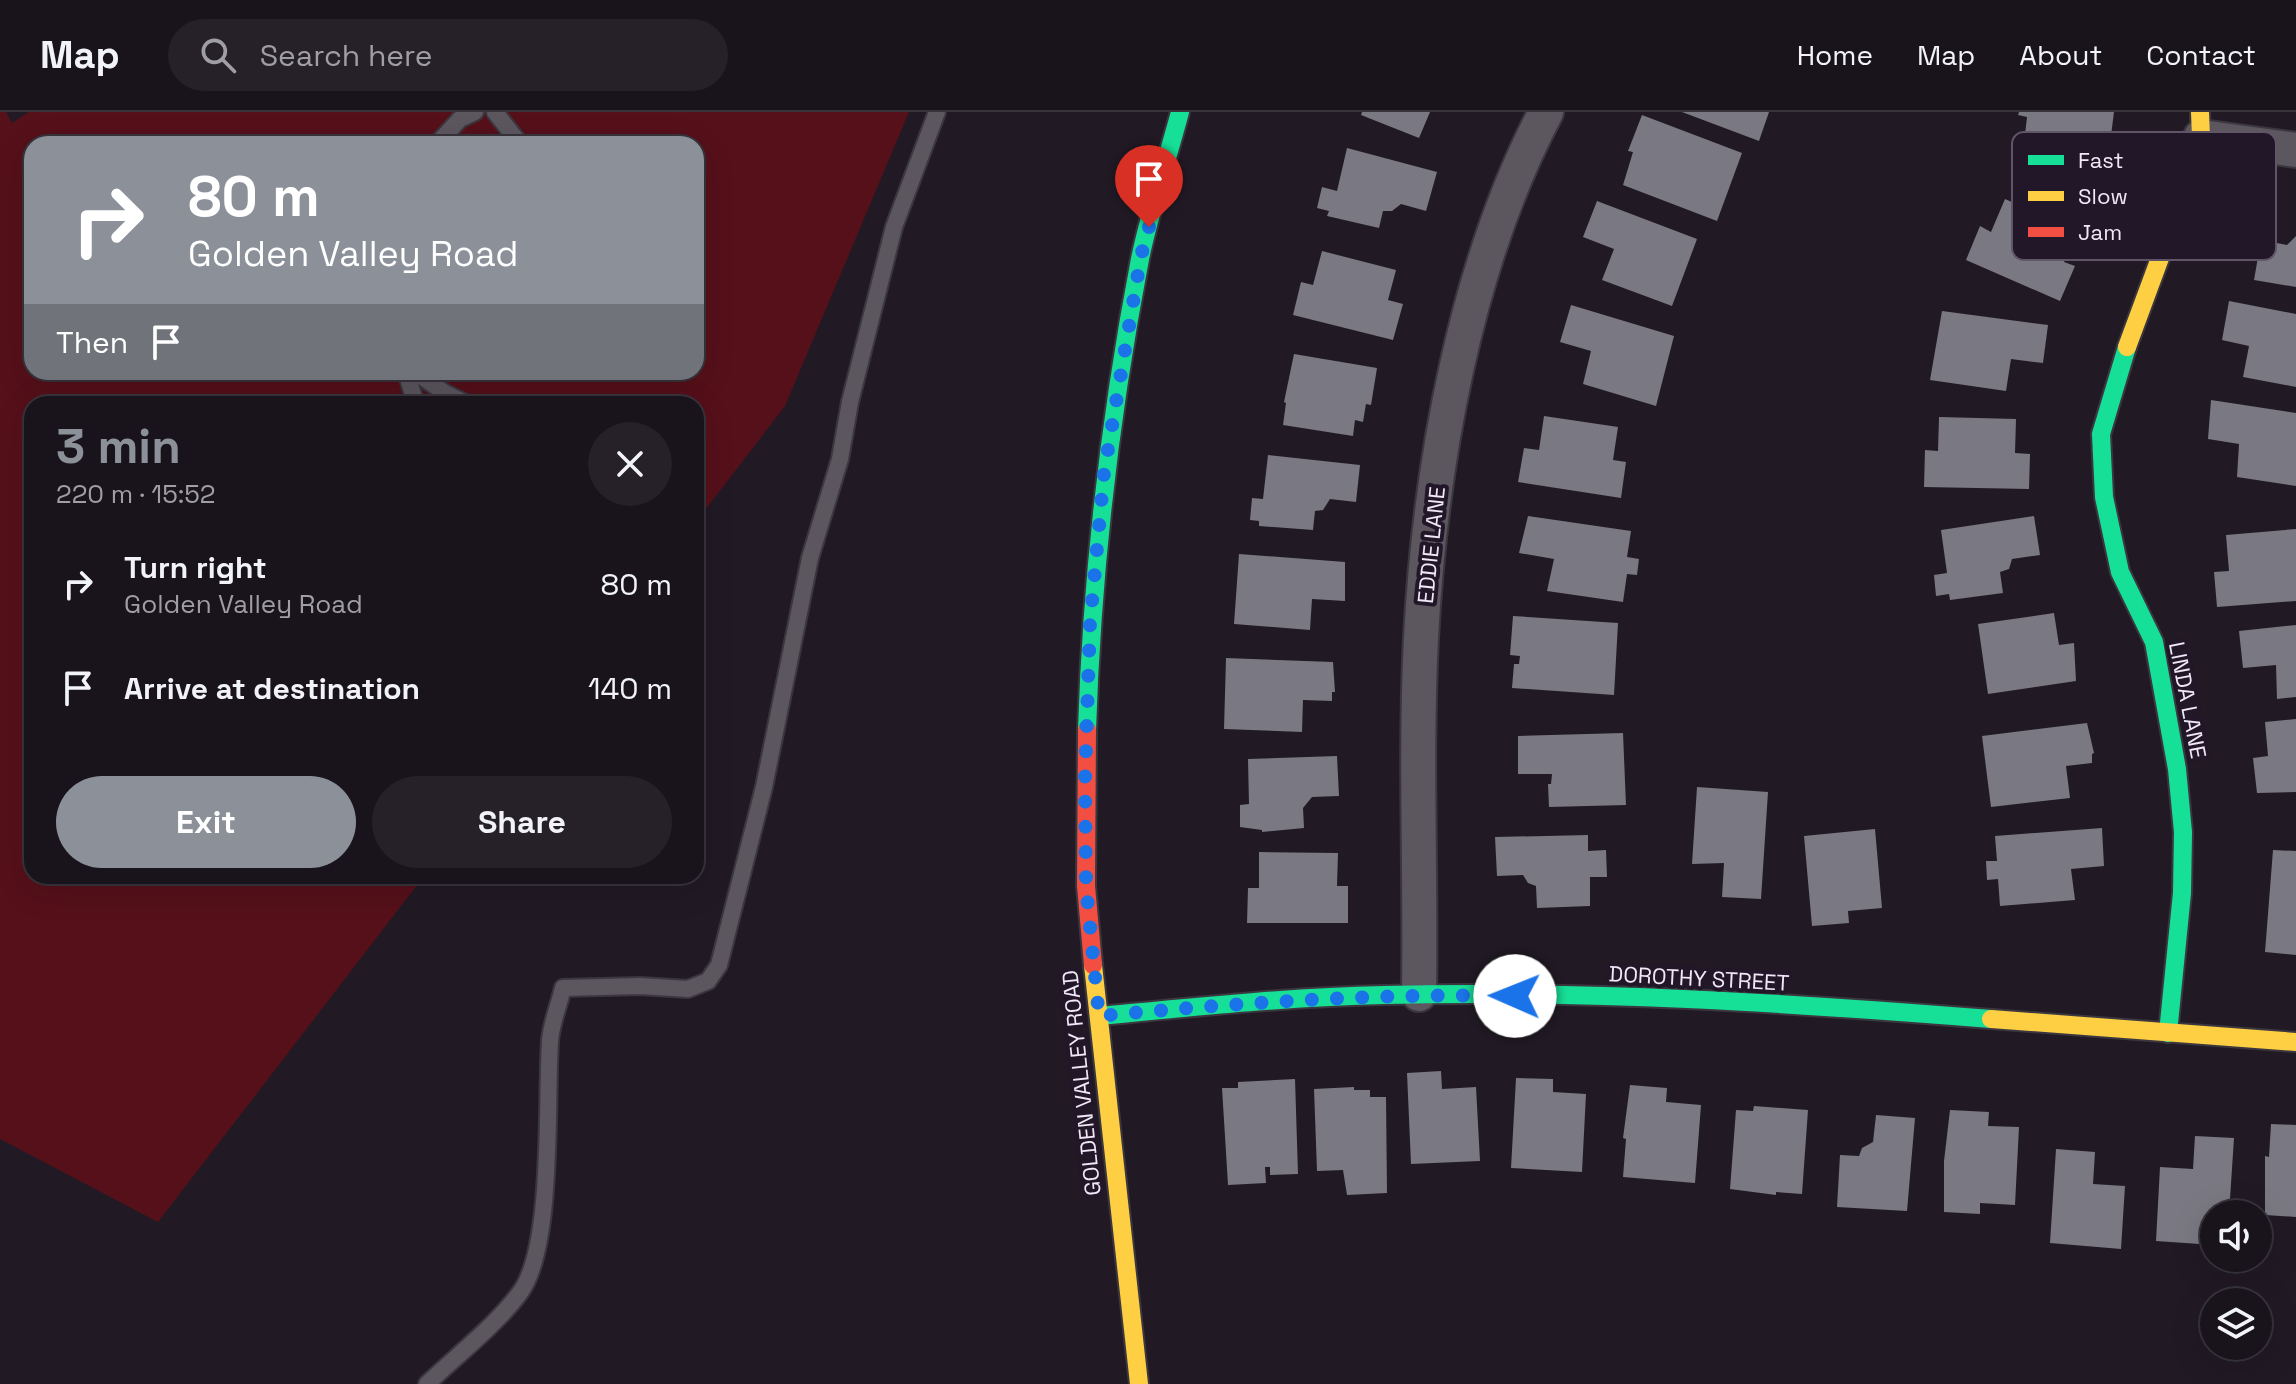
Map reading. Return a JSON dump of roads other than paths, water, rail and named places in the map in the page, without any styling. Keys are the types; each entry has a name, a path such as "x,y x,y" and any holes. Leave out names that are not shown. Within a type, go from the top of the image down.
{"street":[{"name":"GOLDEN VALLEY ROAD","path":"1139,1384 1109,1132 1086,886 1085,780 1090,624 1104,473 1141,256 1180,112"},
{"name":"EDDIE LANE","path":"1419,994 1421,637 1433,506 1449,406 1471,310 1509,193 1546,112"},
{"path":"2200,124 2230,132"},
{"path":"2276,145 2296,150"},
{"name":"LINDA LANE","path":"2159,260 2125,353 2101,434 2104,497 2120,572 2154,642 2177,769 2183,832 2182,893 2168,1033"},
{"name":"DOROTHY STREET","path":"1099,1016 1316,998 1419,994 1641,997 2296,1042"}],"lane":[{"path":"444,136 460,119 475,112"},
{"path":"495,112 514,136"},
{"path":"427,1384 520,1293 534,1264 548,1137 550,1037 563,988 640,986 688,989 708,981 719,965 764,787 810,558 840,459 850,402 894,227 937,112"},
{"path":"426,380 451,396"}]}
